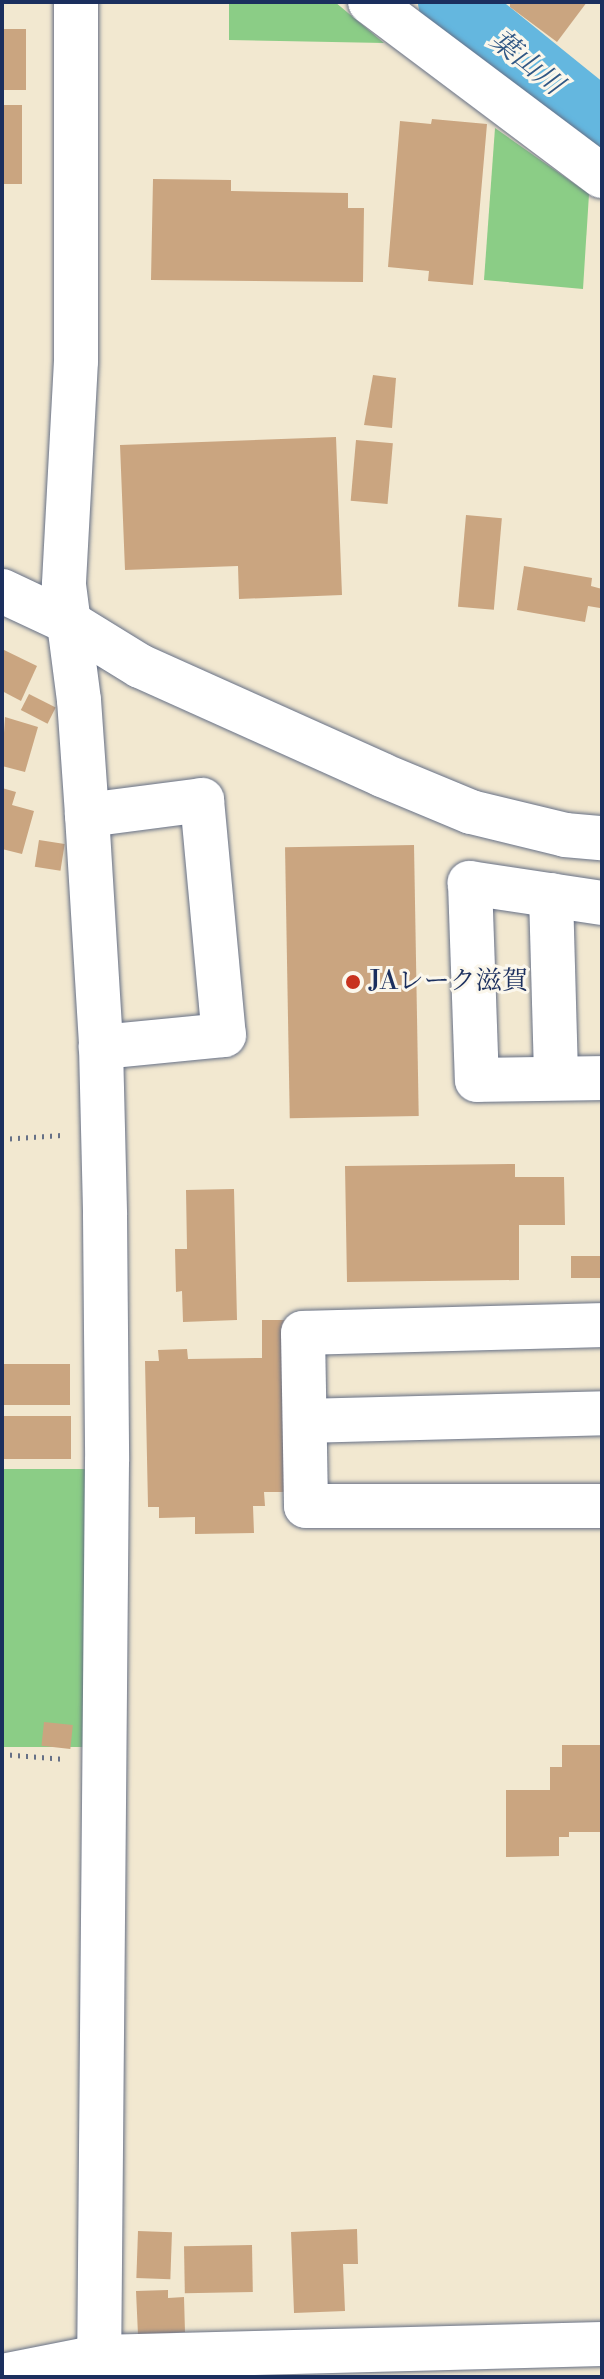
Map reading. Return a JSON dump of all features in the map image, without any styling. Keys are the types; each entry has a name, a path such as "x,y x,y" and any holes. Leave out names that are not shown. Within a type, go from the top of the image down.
{"street":[{"path":"76,2 76,361 64,585 87,815 103,1133 107,1461 99,2367"},
{"path":"370,2 602,176"},
{"path":"2,591 70,623 140,666 471,812 565,835 602,838"},
{"path":"87,815 202,800 224,1035 101,1047"},
{"path":"602,903 470,883 477,1080 602,1078"},
{"path":"551,895 556,1078"},
{"path":"602,1325 303,1333 306,1506 602,1506"},
{"path":"305,1421 602,1413"},
{"path":"2,2376 99,2367 602,2344"}],"path":[{"path":"2,1139 103,1133"},
{"path":"2,1754 104,1762"}],"green space":[{"path":"229,2 335,2 384,43 229,40"},
{"path":"495,128 589,194 583,289 484,280"},
{"path":"2,1469 87,1469 87,1747 2,1747"}],"building":[{"path":"510,2 587,2 557,42 510,7"},
{"path":"2,29 26,29 26,90 2,90"},
{"path":"2,105 22,105 22,184 2,184"},
{"path":"432,119 487,124 473,285 428,281 429,271 388,267 400,121 431,124"},
{"path":"153,179 231,180 231,191 348,193 348,208 364,208 363,282 151,280"},
{"path":"373,375 396,378 392,428 364,425"},
{"path":"336,437 342,595 239,599 238,566 125,570 120,445"},
{"path":"356,440 393,443 388,504 351,501"},
{"path":"466,515 502,518 494,610 458,607"},
{"path":"524,566 592,578 591,586 602,589 600,608 588,606 585,622 517,610"},
{"path":"2,649 37,666 21,701 2,691"},
{"path":"29,694 56,708 48,724 21,710"},
{"path":"5,717 38,727 25,772 2,766"},
{"path":"2,788 16,792 12,805 34,811 22,854 2,849"},
{"path":"39,840 65,844 60,871 35,867"},
{"name":"JAレーク滋賀","path":"414,845 419,1116 290,1118 285,847"},
{"path":"515,1164 515,1177 564,1177 565,1225 519,1225 519,1280 347,1282 345,1166"},
{"path":"234,1189 237,1320 183,1322 182,1291 176,1292 175,1249 187,1249 186,1190"},
{"path":"571,1256 602,1256 602,1278 571,1278"},
{"path":"262,1320 285,1320 288,1492 264,1492 265,1506 253,1506 254,1533 195,1534 195,1517 159,1518 159,1507 148,1507 145,1361 159,1361 158,1350 187,1349 188,1359 262,1358"},
{"path":"2,1364 70,1364 70,1405 2,1405"},
{"path":"2,1416 71,1416 71,1459 2,1459"},
{"path":"44,1722 73,1725 70,1749 41,1746"},
{"path":"562,1745 602,1745 602,1832 569,1832 569,1837 559,1837 559,1856 506,1857 506,1790 550,1790 550,1767 562,1767"},
{"path":"357,2229 358,2264 343,2264 345,2311 294,2313 291,2232"},
{"path":"138,2231 172,2232 170,2279 136,2278"},
{"path":"252,2245 253,2292 185,2293 184,2246"},
{"path":"168,2290 168,2298 184,2297 185,2332 138,2335 136,2291"}],"waterway":[{"name":"葉山川","path":"451,2 602,124"}],"place":[{"name":"JAレーク滋賀","path":"353,982"}]}
